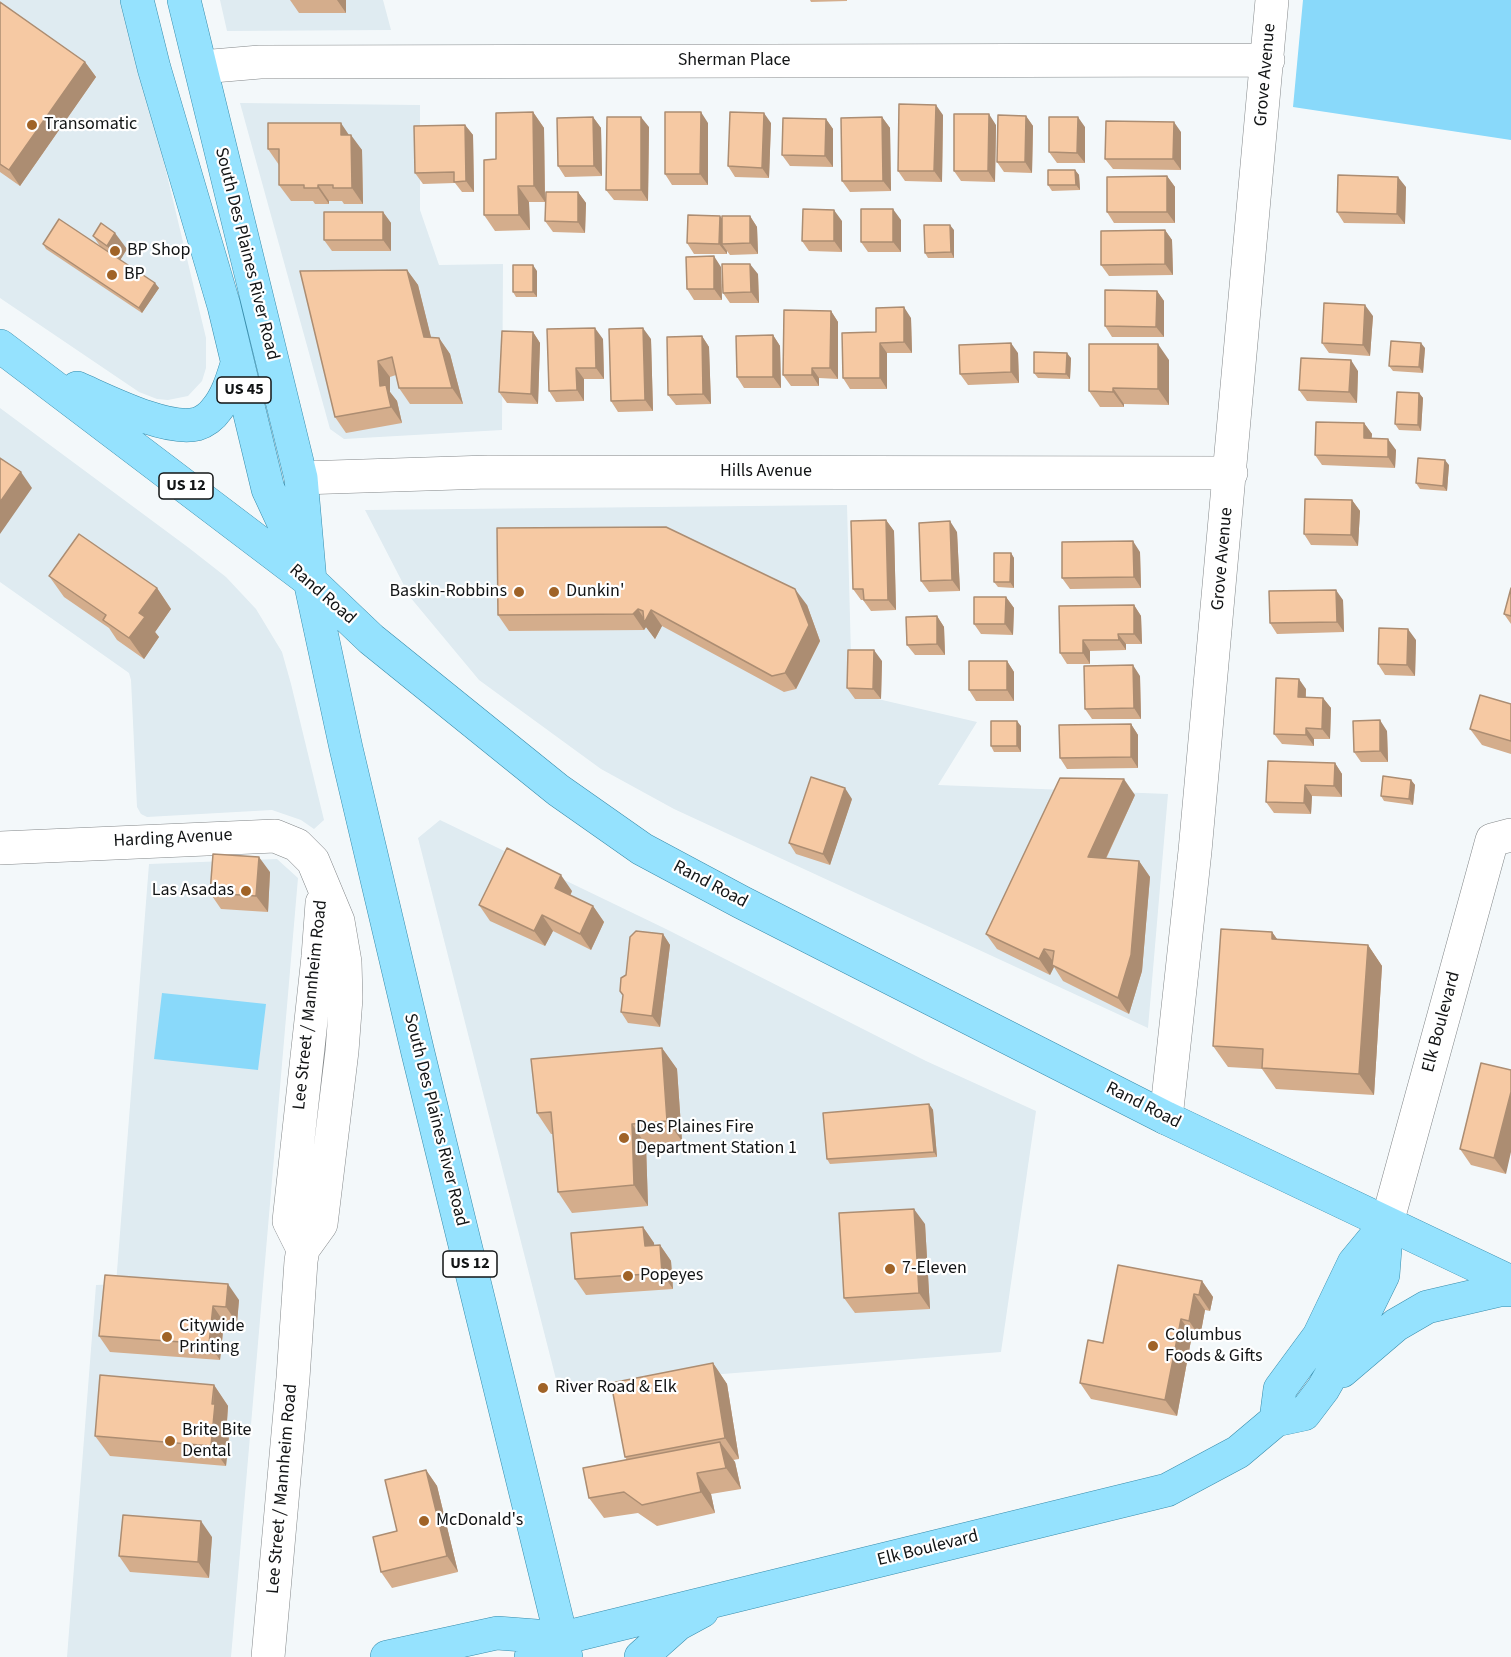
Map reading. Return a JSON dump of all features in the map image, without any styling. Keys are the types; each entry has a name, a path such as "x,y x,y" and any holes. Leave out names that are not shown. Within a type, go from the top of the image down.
{"main road":[{"name":"South Des Plaines River Road","path":"137,0 154,68 224,306 268,489 310,581"},
{"name":"South Des Plaines River Road","path":"183,0 302,478 310,581 344,738 418,1053 564,1647"},
{"name":"Rand Road","path":"0,346 310,581 371,639 558,790 642,849 751,907 1166,1118 1511,1282"},
{"path":"31,369 152,419 170,423 197,424 216,411 228,390 237,364"},
{"name":"Elk Boulevard","path":"531,1657 724,1599 1167,1490 1238,1452 1276,1419 1304,1414 1323,1389 1350,1342 1383,1275 1387,1223"},
{"name":"Elk Boulevard","path":"1276,1419 1280,1389 1319,1336 1354,1263 1387,1223"},
{"path":"1323,1389 1396,1325 1427,1306 1500,1290 1511,1290"},
{"path":"641,1657 678,1624 724,1599"},
{"name":"Elk Boulevard","path":"387,1657 497,1633 564,1647"}],"street":[{"name":"Grove Avenue","path":"1166,1118 1195,851 1231,473 1272,0"},
{"name":"Sherman Place","path":"201,67 283,62 1268,60"},
{"name":"Hills Avenue","path":"302,478 488,472 1231,473"},
{"name":"Harding Avenue","path":"0,848 275,836 297,844 313,861 323,883"},
{"name":"Elk Boulevard","path":"1387,1223 1492,840 1511,836"},
{"name":"Lee Street / Mannheim Road","path":"268,1657 303,1249 321,1224 342,1051 346,998 345,962 338,921 323,883"}],"shaded area":[{"path":"0,0 125,0 206,338 206,368 202,381 188,396 168,400 157,399 139,392 0,298"},
{"path":"220,0 383,0 391,30 227,31"},
{"path":"1303,0 1511,0 1511,140 1293,107"},
{"path":"240,103 420,105 420,210 439,265 503,264 502,430 344,439 330,429"},
{"path":"0,408 226,577 256,609 282,652 291,684 324,820 314,829 301,820 272,810 147,817 141,814 137,807 129,673 0,582"},
{"path":"847,505 852,693 977,722 938,785 1168,794 1148,1028 674,809 601,769 479,680 410,597 365,510"},
{"path":"440,820 666,929 926,1061 1036,1111 1001,1352 558,1387 418,838"},
{"path":"277,859 298,878 231,1657 67,1657 96,1285 116,1284 149,864"},
{"path":"162,993 266,1004 258,1070 154,1059"}],"building":[{"name":"Transomatic","path":"0,2 85,62 9,170 0,164"},
{"path":"899,104 936,105 934,171 898,171"},
{"path":"533,112 534,186 518,186 519,215 484,215 484,160 496,159 496,113"},
{"path":"665,112 701,112 700,174 665,174"},
{"path":"730,112 764,113 762,168 728,166"},
{"path":"954,114 989,114 988,171 954,171"},
{"path":"998,115 1026,116 1025,162 997,162"},
{"path":"593,117 594,166 558,166 557,118"},
{"path":"607,117 641,117 641,190 606,190"},
{"path":"882,117 883,181 842,181 841,118"},
{"path":"1049,117 1078,117 1077,153 1049,152"},
{"path":"783,118 826,119 825,156 782,155"},
{"path":"1106,121 1174,122 1173,159 1105,159"},
{"path":"268,123 341,123 341,135 351,135 352,188 333,188 333,185 304,188 304,185 279,185 279,149 268,149"},
{"path":"465,125 466,181 454,182 454,172 415,173 414,126"},
{"path":"1048,170 1075,170 1076,185 1048,185"},
{"path":"1338,175 1398,177 1397,214 1337,212"},
{"path":"1167,176 1167,212 1107,212 1107,177"},
{"path":"546,192 578,192 578,222 545,221"},
{"path":"803,209 834,210 834,241 802,241"},
{"path":"861,209 893,209 893,242 861,242"},
{"path":"324,212 383,212 383,240 324,240"},
{"path":"688,215 720,216 719,244 687,243"},
{"path":"722,216 750,216 750,243 722,244"},
{"name":"BP","path":"59,219 155,283 139,308 43,244"},
{"path":"101,223 115,233 107,246 93,236"},
{"path":"924,225 950,225 951,252 925,253"},
{"path":"1165,230 1165,264 1101,265 1101,231"},
{"path":"714,256 714,289 687,289 686,257"},
{"path":"722,264 750,264 751,292 723,293"},
{"path":"513,265 533,265 533,292 513,292"},
{"path":"407,270 424,337 439,338 452,388 399,388 392,357 378,361 380,386 386,385 391,407 335,417 300,271"},
{"path":"1105,290 1157,291 1156,327 1105,326"},
{"path":"1324,303 1365,305 1363,345 1322,343"},
{"path":"904,307 904,342 880,343 880,378 843,378 842,333 876,332 876,308"},
{"path":"784,310 831,311 830,368 812,368 812,375 783,375"},
{"path":"595,328 596,368 576,368 577,390 549,391 547,329"},
{"path":"643,328 645,400 611,401 609,329"},
{"path":"502,331 533,332 531,394 499,392"},
{"path":"773,335 773,377 737,377 736,336"},
{"path":"702,336 703,394 668,395 667,337"},
{"path":"1391,341 1421,343 1419,367 1389,366"},
{"path":"1011,343 1011,372 960,374 959,345"},
{"path":"1089,344 1158,344 1158,389 1113,388 1113,392 1089,391"},
{"path":"1034,352 1067,353 1066,374 1034,373"},
{"path":"1301,358 1351,360 1349,392 1299,390"},
{"path":"1397,392 1419,393 1418,425 1395,424"},
{"path":"1316,422 1364,423 1364,438 1388,439 1388,457 1315,455"},
{"path":"0,458 21,472 0,502"},
{"path":"1418,458 1445,460 1443,486 1416,483"},
{"path":"1305,499 1352,500 1351,535 1304,534"},
{"path":"886,520 888,600 864,600 863,589 853,589 851,521"},
{"path":"950,521 952,580 921,581 919,523"},
{"path":"666,527 795,589 809,625 785,673 772,676 651,610 644,623 643,611 638,609 633,614 498,615 497,528"},
{"path":"79,534 157,588 139,613 145,617 129,638 103,620 106,615 49,576"},
{"path":"1133,541 1134,577 1062,578 1062,542"},
{"path":"994,553 1011,553 1010,582 994,582"},
{"path":"1511,588 1511,616 1504,614"},
{"path":"1336,590 1337,622 1270,623 1269,591"},
{"path":"974,597 1006,597 1005,624 974,624"},
{"path":"1134,605 1134,634 1118,634 1119,640 1083,640 1083,653 1060,653 1059,606"},
{"path":"937,616 937,644 907,645 906,617"},
{"path":"1379,628 1408,629 1407,665 1378,664"},
{"path":"848,650 874,650 873,689 847,688"},
{"path":"969,661 1007,661 1007,690 969,690"},
{"path":"1133,665 1134,708 1085,709 1084,666"},
{"path":"1276,678 1299,679 1298,697 1323,698 1322,729 1306,728 1306,735 1274,734"},
{"path":"1480,695 1511,704 1511,741 1470,729"},
{"path":"1380,720 1380,751 1354,752 1353,721"},
{"path":"991,721 1017,721 1017,746 991,746"},
{"path":"1131,724 1131,757 1060,758 1059,725"},
{"path":"1268,761 1335,763 1334,786 1305,785 1304,803 1266,802"},
{"path":"1383,776 1411,780 1409,799 1381,796"},
{"path":"811,777 845,788 823,854 789,843"},
{"path":"1060,778 1124,779 1088,857 1139,861 1131,955 1118,998 1052,965 1054,951 1044,949 1039,959 986,934"},
{"path":"507,848 561,875 555,888 593,906 580,934 542,915 534,931 479,905"},
{"path":"213,854 259,857 256,896 210,893"},
{"path":"1221,929 1272,932 1272,939 1368,945 1359,1074 1262,1068 1263,1049 1213,1046"},
{"path":"636,931 663,934 652,1016 621,1012 623,995 620,991 621,978 626,975 630,937"},
{"name":"Des Plaines Fire Department Station 1","path":"662,1048 667,1121 632,1124 634,1185 558,1192 551,1112 537,1113 531,1059"},
{"path":"1481,1063 1511,1070 1511,1092 1494,1158 1460,1149"},
{"path":"929,1104 934,1152 827,1159 823,1113"},
{"name":"7-Eleven","path":"914,1209 919,1293 844,1298 839,1213"},
{"path":"643,1227 645,1246 660,1245 662,1273 575,1279 571,1233"},
{"name":"Columbus Foods & Gifts","path":"1118,1265 1202,1281 1199,1295 1194,1294 1189,1321 1181,1319 1165,1400 1080,1383 1088,1340 1103,1343"},
{"name":"Citywide Printing","path":"105,1275 228,1284 226,1307 213,1306 209,1344 99,1336"},
{"path":"713,1363 725,1438 625,1457 611,1383"},
{"path":"100,1375 214,1385 212,1404 215,1404 211,1446 95,1436"},
{"path":"720,1442 726,1468 697,1473 701,1492 642,1505 624,1492 589,1498 583,1468"},
{"name":"McDonald's","path":"426,1470 447,1556 381,1572 373,1537 397,1531 385,1480"},
{"path":"123,1515 201,1521 198,1562 119,1556"}],"place":[{"name":"Transomatic","path":"32,125"},
{"name":"BP Shop","path":"115,251"},
{"name":"BP","path":"112,275"},
{"name":"Baskin-Robbins","path":"519,592"},
{"name":"Dunkin'","path":"554,592"},
{"name":"Las Asadas","path":"246,891"},
{"name":"Des Plaines Fire Department Station 1","path":"624,1138"},
{"name":"7-Eleven","path":"890,1269"},
{"name":"Popeyes","path":"628,1276"},
{"name":"Citywide Printing","path":"167,1337"},
{"name":"Columbus Foods & Gifts","path":"1153,1346"},
{"name":"River Road & Elk","path":"543,1388"},
{"name":"Brite Bite Dental","path":"170,1441"},
{"name":"McDonald's","path":"424,1521"}]}
